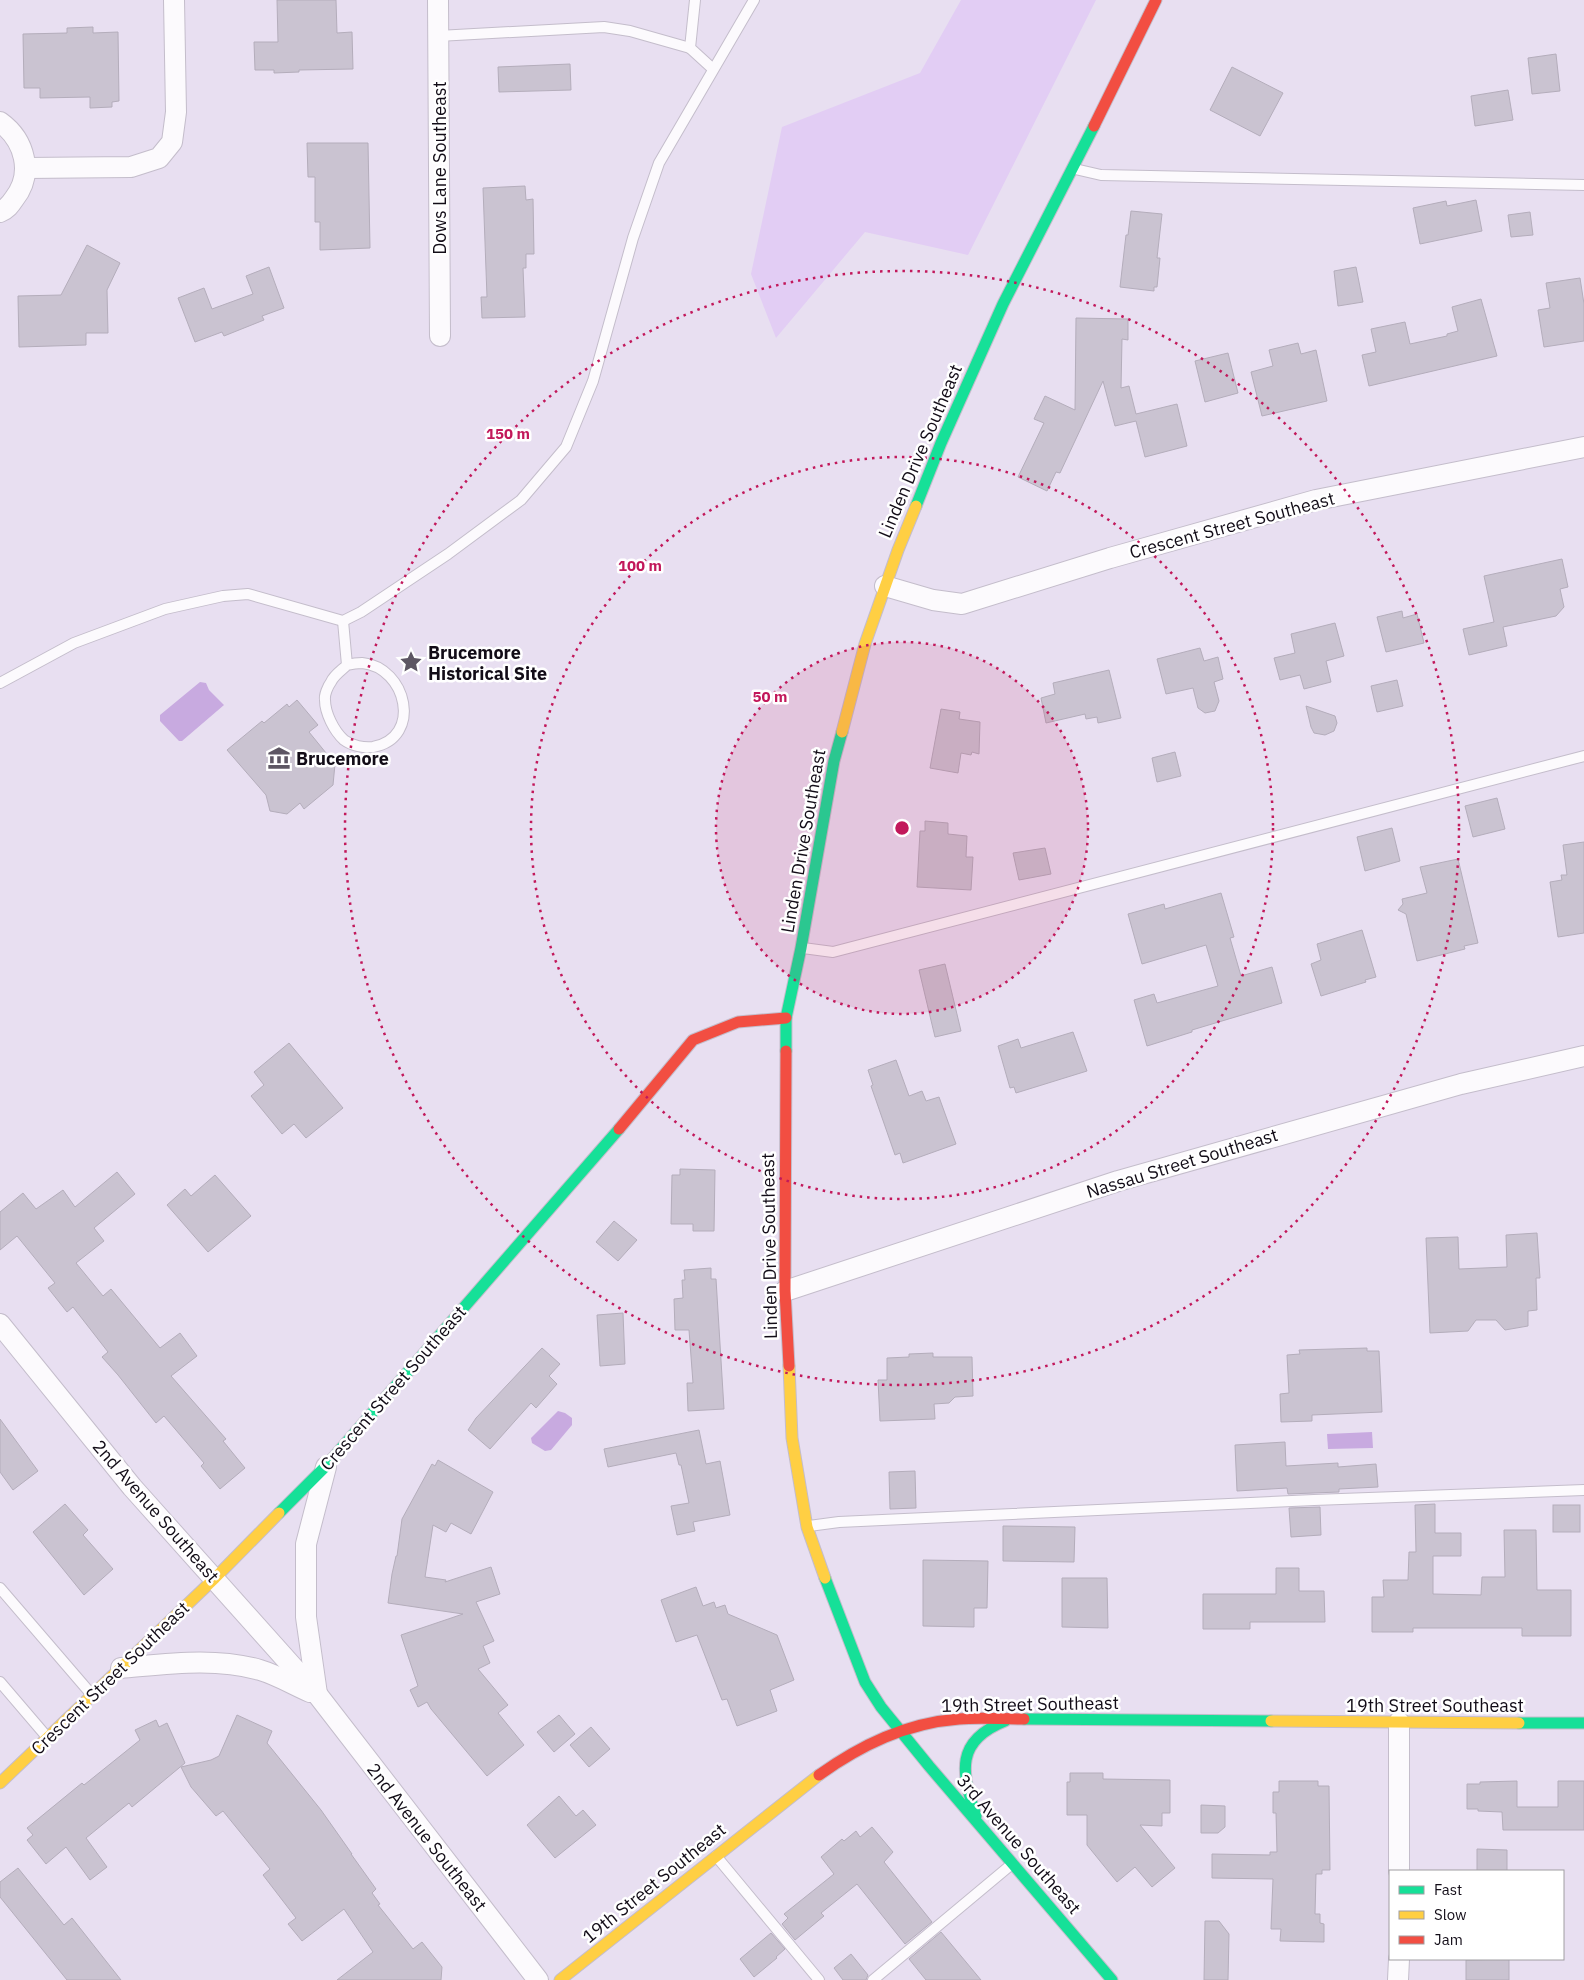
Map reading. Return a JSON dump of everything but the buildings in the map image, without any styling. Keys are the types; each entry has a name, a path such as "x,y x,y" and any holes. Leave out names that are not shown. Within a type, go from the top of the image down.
{"street":[{"path":"26,168 131,166 159,158 172,142 176,112 174,0"},
{"name":"Dows Lane Southeast","path":"438,0 440,336"},
{"name":"Linden Drive Southeast","path":"899,1731 865,1682 832,1598 807,1527 792,1438 785,1291 786,1018 801,948 834,761 865,644 898,550 940,443 995,322 1074,168 1156,0"},
{"path":"0,122 10,129 22,147 26,168 20,191 6,209 0,212"},
{"name":"Crescent Street Southeast","path":"885,586 933,600 962,604 1110,558 1316,500 1584,447"},
{"name":"Crescent Street Southeast","path":"0,1783 215,1578 326,1466 636,1109 693,1040 738,1022 786,1018"},
{"name":"Nassau Street Southeast","path":"785,1291 1146,1173 1461,1084 1584,1056"},
{"name":"2nd Avenue Southeast","path":"0,1324 132,1486 317,1694 538,1980"},
{"name":"2nd Avenue Southeast","path":"317,1694 306,1618 306,1544 326,1466"},
{"name":"2nd Avenue Southeast","path":"121,1668 194,1662 228,1663 261,1670 317,1694"},
{"name":"19th Street Southeast","path":"560,1980 826,1770 855,1751 899,1731 959,1719 1584,1723"},
{"path":"980,1826 967,1784 966,1751 971,1742 981,1732 996,1724 1011,1720"},
{"path":"1399,1722 1399,1870"},
{"name":"3rd Avenue Southeast","path":"899,1731 1112,1980"},
{"path":"1398,1960 1398,1980"}],"lane":[{"path":"690,48 695,0"},
{"path":"0,683 74,643 165,609 222,596 248,594 343,621 361,612 448,554 521,500 566,446 593,381 633,238 659,162 754,0"},
{"path":"438,36 604,27 630,31 690,48 713,69"},
{"path":"1074,168 1101,176 1584,185"},
{"path":"343,621 347,665"},
{"path":"361,663 379,668 396,683 404,700 403,718 397,737 383,745 365,748 345,740 330,721 324,698 332,680 347,665 361,663"},
{"path":"801,948 833,952 1584,756"},
{"path":"807,1527 839,1522 1304,1500 1584,1490"},
{"path":"0,1588 92,1696"},
{"path":"0,1682 48,1737"},
{"path":"716,1855 819,1980"},
{"path":"873,1980 1012,1863"}],"shaded area":[{"path":"961,0 1096,0 968,255 865,232 776,338 751,274 782,127 920,73"},
{"path":"200,682 206,683 209,690 224,705 182,741 179,741 160,721 160,715"},
{"path":"558,1411 572,1418 572,1425 551,1450 545,1451 532,1443 531,1438"},
{"path":"1372,1432 1373,1448 1328,1449 1327,1434"}],"traffic: fast":[{"path":"916,506 941,443 1003,304 1094,126"},
{"path":"786,1051 786,1018 801,948 834,761 842,732"},
{"path":"279,1513 326,1466 619,1129"},
{"path":"825,1578 865,1682 881,1707 1112,1980"},
{"path":"1024,1719 1271,1721"},
{"path":"976,1816 967,1785 966,1760 970,1748 977,1738 1005,1721"},
{"path":"1519,1723 1584,1723"}],"traffic: slow":[{"path":"842,732 865,644 898,550 916,506"},
{"path":"789,1366 792,1438 807,1527 825,1578"},
{"path":"0,1783 215,1578 279,1513"},
{"path":"1271,1721 1519,1723"},
{"path":"560,1980 819,1775"}],"traffic: jam":[{"path":"1094,126 1156,0"},
{"path":"619,1129 693,1040 738,1022 786,1018"},
{"path":"786,1051 785,1291 789,1366"},
{"path":"819,1775 868,1745 921,1725 967,1718 1024,1719"}],"place":[{"name":"Brucemore Historical Site","path":"411,662"},
{"name":"Brucemore","path":"279,758"}]}
